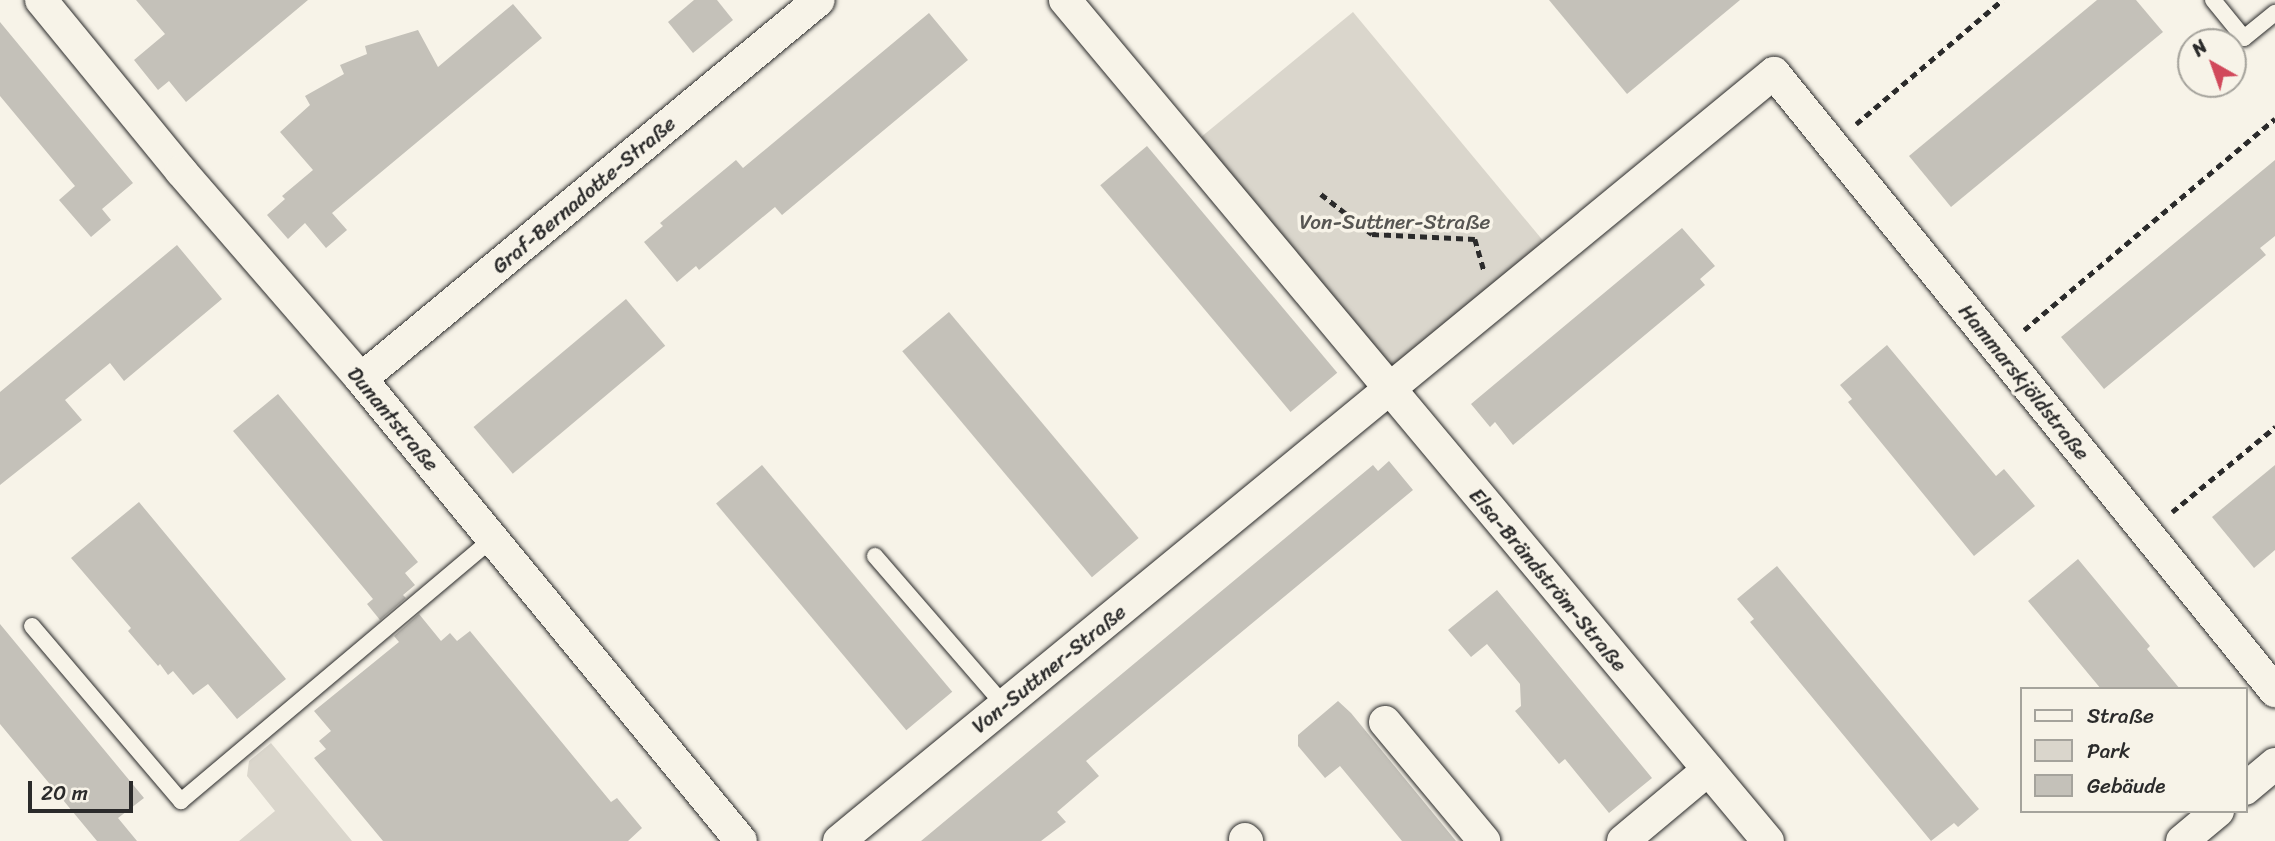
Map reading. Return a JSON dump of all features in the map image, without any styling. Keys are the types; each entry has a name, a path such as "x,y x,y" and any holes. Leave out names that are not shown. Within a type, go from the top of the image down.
{"street":[{"name":"Dunantstraße","path":"41,0 181,171 361,379 741,841"},
{"path":"1065,0 1389,389"},
{"name":"Graf-Bernadotte-Straße","path":"361,379 808,3"},
{"name":"Von-Suttner-Straße","path":"839,841 1774,73"},
{"name":"Hammarskjöldstraße","path":"1774,73 2275,691"},
{"name":"Elsa-Brändström-Straße","path":"1389,389 1768,841"},
{"path":"1385,722 1484,841"},
{"path":"2247,787 2275,764"},
{"path":"1623,841 1708,770"},
{"path":"2182,841 2216,813"}],"lane":[{"path":"2213,0 2244,38 2275,13"},
{"path":"32,626 181,802 492,539"},
{"path":"875,556 1004,705"}],"path":[{"path":"1833,144 2002,0"},
{"path":"1999,350 2275,118"},
{"path":"1321,194 1372,234 1475,239 1486,276 1502,296"},
{"path":"2147,533 2275,426"}],"green space":[{"name":"Von-Suttner-Straße","path":"1353,12 1545,243 1397,367 1381,366 1195,142"},
{"path":"271,743 352,841 239,841 275,811 247,776 249,761"}],"building":[{"path":"136,0 308,0 186,102 169,81 158,90 134,60 165,34"},
{"path":"694,0 717,0 733,20 693,53 668,22"},
{"path":"1549,0 1740,0 1627,94"},
{"path":"2097,0 2136,0 2163,32 1951,207 1909,156"},
{"path":"513,4 542,38 332,213 347,230 326,248 305,223 288,239 267,215 285,199 282,196 313,170 280,132 310,105 305,96 344,74 340,65 367,54 365,46 418,30 438,67"},
{"path":"929,13 968,60 782,215 775,207 699,270 696,266 677,282 644,242 663,226 660,223 736,160 743,168"},
{"path":"0,22 133,183 102,209 111,220 91,237 59,200 75,186 0,96"},
{"path":"1147,146 1337,373 1291,412 1100,185"},
{"path":"2275,160 2275,236 2260,248 2266,255 2104,389 2061,337"},
{"path":"1682,228 1715,266 1700,279 1705,285 1513,445 1495,422 1490,427 1471,404"},
{"path":"177,245 222,299 124,381 110,363 65,400 82,420 0,485 0,392"},
{"path":"626,299 665,346 513,474 474,427"},
{"path":"949,312 1139,538 1092,577 902,351"},
{"path":"1887,345 1996,476 2004,469 2035,506 1974,556 1848,402 1852,399 1840,385"},
{"path":"278,394 418,562 405,573 415,585 403,595 406,598 380,620 367,604 373,599 233,431"},
{"path":"1389,461 1413,490 1086,761 1099,776 1057,812 1066,822 1041,841 921,841 1373,465 1378,471"},
{"path":"762,465 952,692 906,730 716,504"},
{"path":"2275,465 2275,550 2254,568 2212,517"},
{"path":"139,502 286,679 237,719 208,684 193,695 173,671 168,675 160,664 158,666 128,631 131,628 71,558"},
{"path":"2078,559 2150,646 2147,649 2178,687 2099,687 2028,601"},
{"path":"1777,566 1979,809 1958,827 1954,823 1931,841 1750,622 1754,619 1737,599"},
{"path":"1497,590 1652,778 1609,813 1565,759 1559,764 1515,711 1521,706 1520,684 1487,644 1471,657 1448,630"},
{"path":"419,614 441,641 450,633 457,641 470,631 611,802 617,798 642,828 628,841 383,841 314,758 326,749 319,741 331,731 314,711 399,642 394,636"},
{"path":"0,624 144,798 118,818 137,841 97,841 0,724"},
{"path":"1338,701 1351,713 1456,841 1402,841 1340,766 1325,778 1298,746 1298,735"}]}
